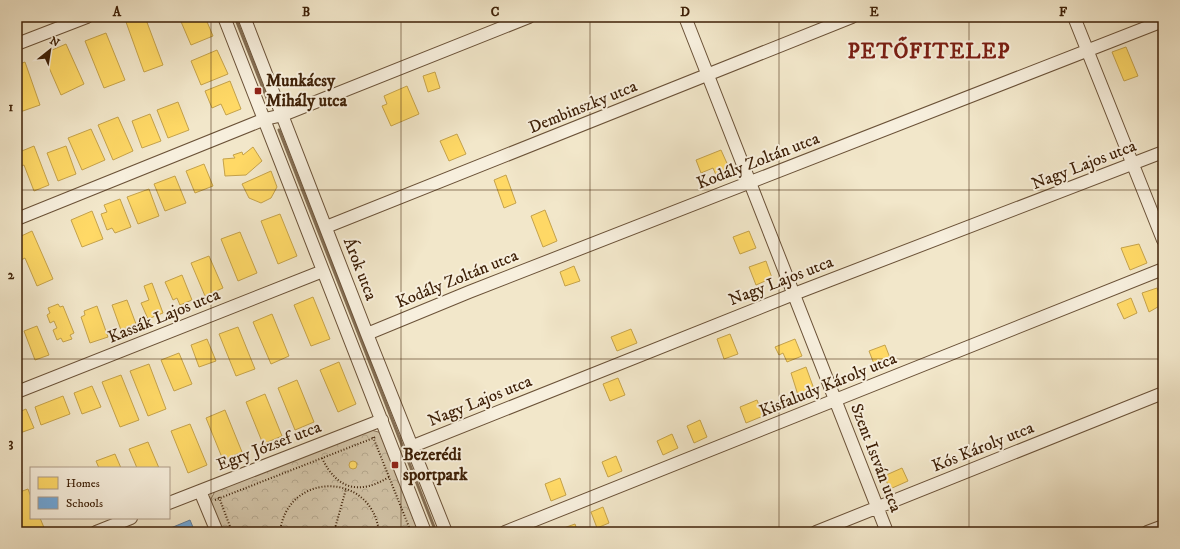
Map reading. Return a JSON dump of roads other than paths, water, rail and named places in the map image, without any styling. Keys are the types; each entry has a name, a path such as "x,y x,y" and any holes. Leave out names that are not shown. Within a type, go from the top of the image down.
{"street":[{"path":"17,44 87,17"},
{"path":"224,17 425,532"},
{"name":"Árok utca","path":"244,17 367,334 413,446 446,532"},
{"path":"17,219 529,17"},
{"name":"Szent István utca","path":"685,17 887,532"},
{"name":"Dembinszky utca","path":"326,227 852,17"},
{"path":"1074,17 1089,51 1163,240"},
{"name":"Kodály Zoltán utca","path":"367,334 469,292 1163,21"},
{"name":"Nagy Lajos utca","path":"413,446 794,294 1163,152"},
{"name":"Kisfaludy Károly utca","path":"505,532 1163,269"},
{"name":"Kassák Lajos utca","path":"17,392 323,271"},
{"name":"Kós Károly utca","path":"816,532 1163,393"},
{"name":"Egry József utca","path":"170,503 382,420"},
{"path":"200,491 217,532"},
{"path":"96,532 128,519"},
{"path":"1147,532 1163,526"}],"waterway":[{"path":"235,17 270,106"},
{"path":"279,130 436,532"}],"place":[{"name":"Munkácsy Mihály utca","path":"258,91"},
{"name":"Bezerédi sportpark","path":"395,465"}],"district":[{"name":"PETŐFITELEP","path":"929,52"}]}
